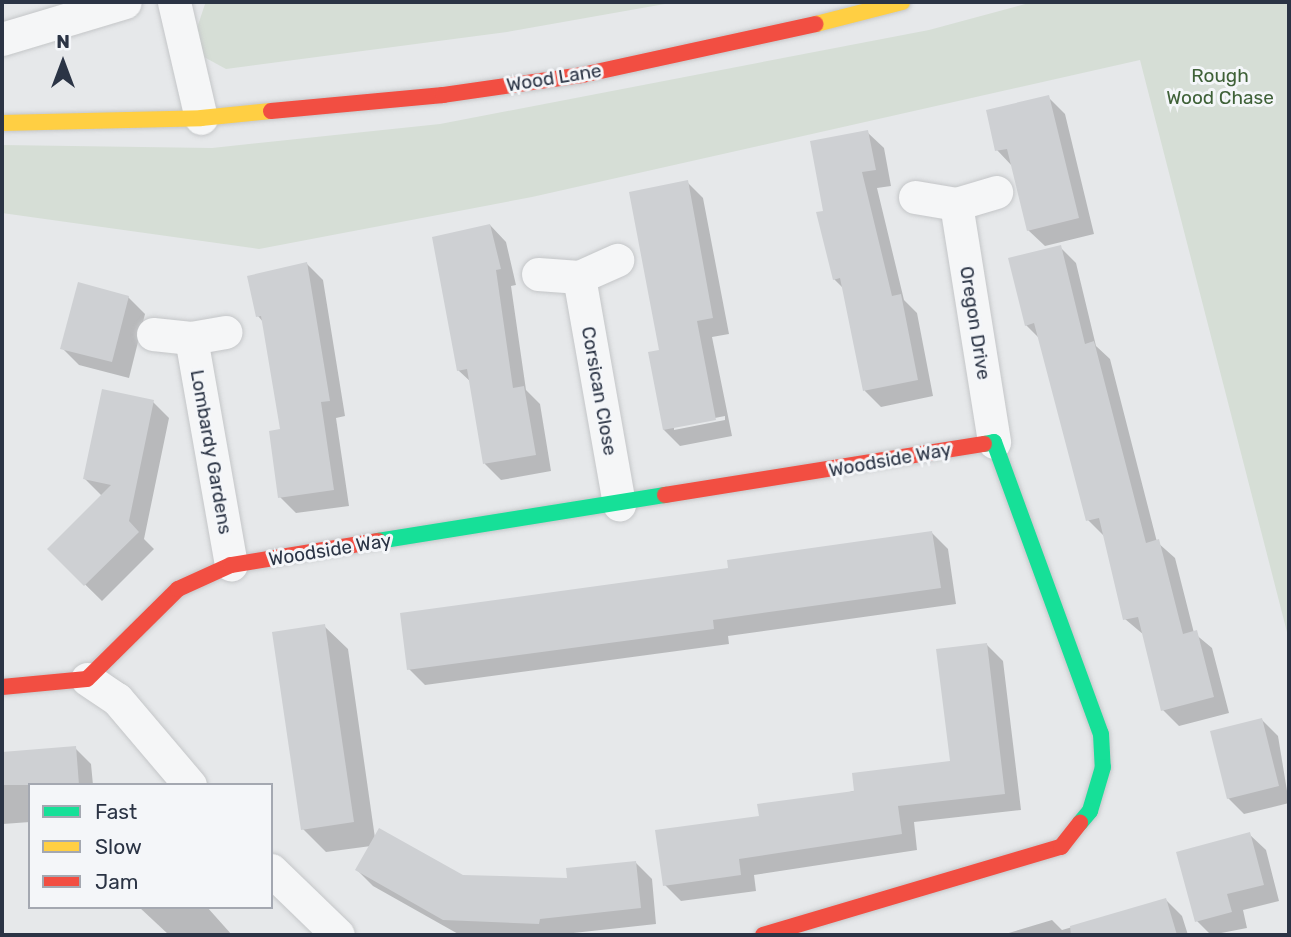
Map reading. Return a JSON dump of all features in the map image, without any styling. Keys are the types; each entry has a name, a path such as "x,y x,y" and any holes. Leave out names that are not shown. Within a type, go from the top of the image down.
{"street":[{"path":"2,40 125,2"},
{"path":"174,2 201,118"},
{"name":"Wood Lane","path":"2,123 201,118 327,109 582,75 734,44 902,2"},
{"path":"915,197 956,204 996,192"},
{"name":"Oregon Drive","path":"956,204 994,442"},
{"path":"538,274 579,277 617,260"},
{"name":"Corsican Close","path":"579,277 619,505"},
{"path":"153,334 191,338 225,332"},
{"name":"Lombardy Gardens","path":"191,338 232,565"},
{"path":"763,935 1060,848 1090,811 1103,767 1101,734 994,442"},
{"name":"Woodside Way","path":"88,679 178,589 232,565 619,505 994,442"},
{"path":"2,687 88,679 117,699 188,783"},
{"path":"273,872 338,935"}],"green space":[{"path":"676,2 507,32 226,69 204,57 196,31 205,4"},
{"name":"Rough Wood Chase","path":"1033,2 1289,2 1289,640 1140,60 532,197 259,249 2,213 2,145 212,148 440,124 929,30"}],"building":[{"path":"1049,95 1079,218 1027,231 1007,149 995,151 986,110"},
{"path":"868,130 876,170 862,172 892,296 901,294 918,380 863,391 840,278 833,280 816,212 823,211 810,141"},
{"path":"688,180 713,318 697,321 716,420 663,430 648,352 659,350 629,192"},
{"path":"490,224 501,269 496,270 513,388 524,386 536,455 483,464 467,369 457,371 432,237"},
{"path":"1061,245 1085,344 1094,341 1146,543 1159,539 1183,634 1197,630 1214,697 1161,711 1138,617 1123,620 1099,518 1086,521 1034,323 1025,326 1008,258"},
{"path":"307,262 330,401 321,402 334,490 278,498 269,431 280,429 261,316 256,317 247,276"},
{"path":"78,282 129,296 112,362 60,349"},
{"path":"102,389 154,400 129,521 139,532 84,586 47,549 111,485 83,479"},
{"path":"932,531 941,588 713,620 714,629 407,670 400,613 728,568 727,560"},
{"path":"325,624 354,822 301,830 272,632"},
{"path":"987,643 1005,794 898,806 902,834 739,859 741,875 663,886 655,830 759,816 757,804 854,791 852,773 950,761 936,649"},
{"path":"1262,718 1279,786 1227,799 1210,731"},
{"path":"76,746 79,783 2,785 2,752"},
{"path":"379,828 463,875 567,878 566,868 636,861 641,908 540,919 539,924 443,920 355,870"},
{"path":"1250,832 1264,885 1227,894 1232,912 1195,922 1176,852"},
{"path":"1166,898 1177,935 1071,935 1070,926"}],"traffic: fast":[{"path":"984,444 994,442 1101,734 1103,767 1090,811 1080,823"},
{"path":"378,541 665,495"}],"traffic: slow":[{"path":"816,24 902,2"},
{"path":"2,123 201,118 271,111"}],"traffic: jam":[{"path":"271,111 443,95 582,75 816,24"},
{"path":"665,495 984,444"},
{"path":"2,687 87,679 178,589 231,565 378,541"},
{"path":"763,935 1061,847 1080,823"}]}
